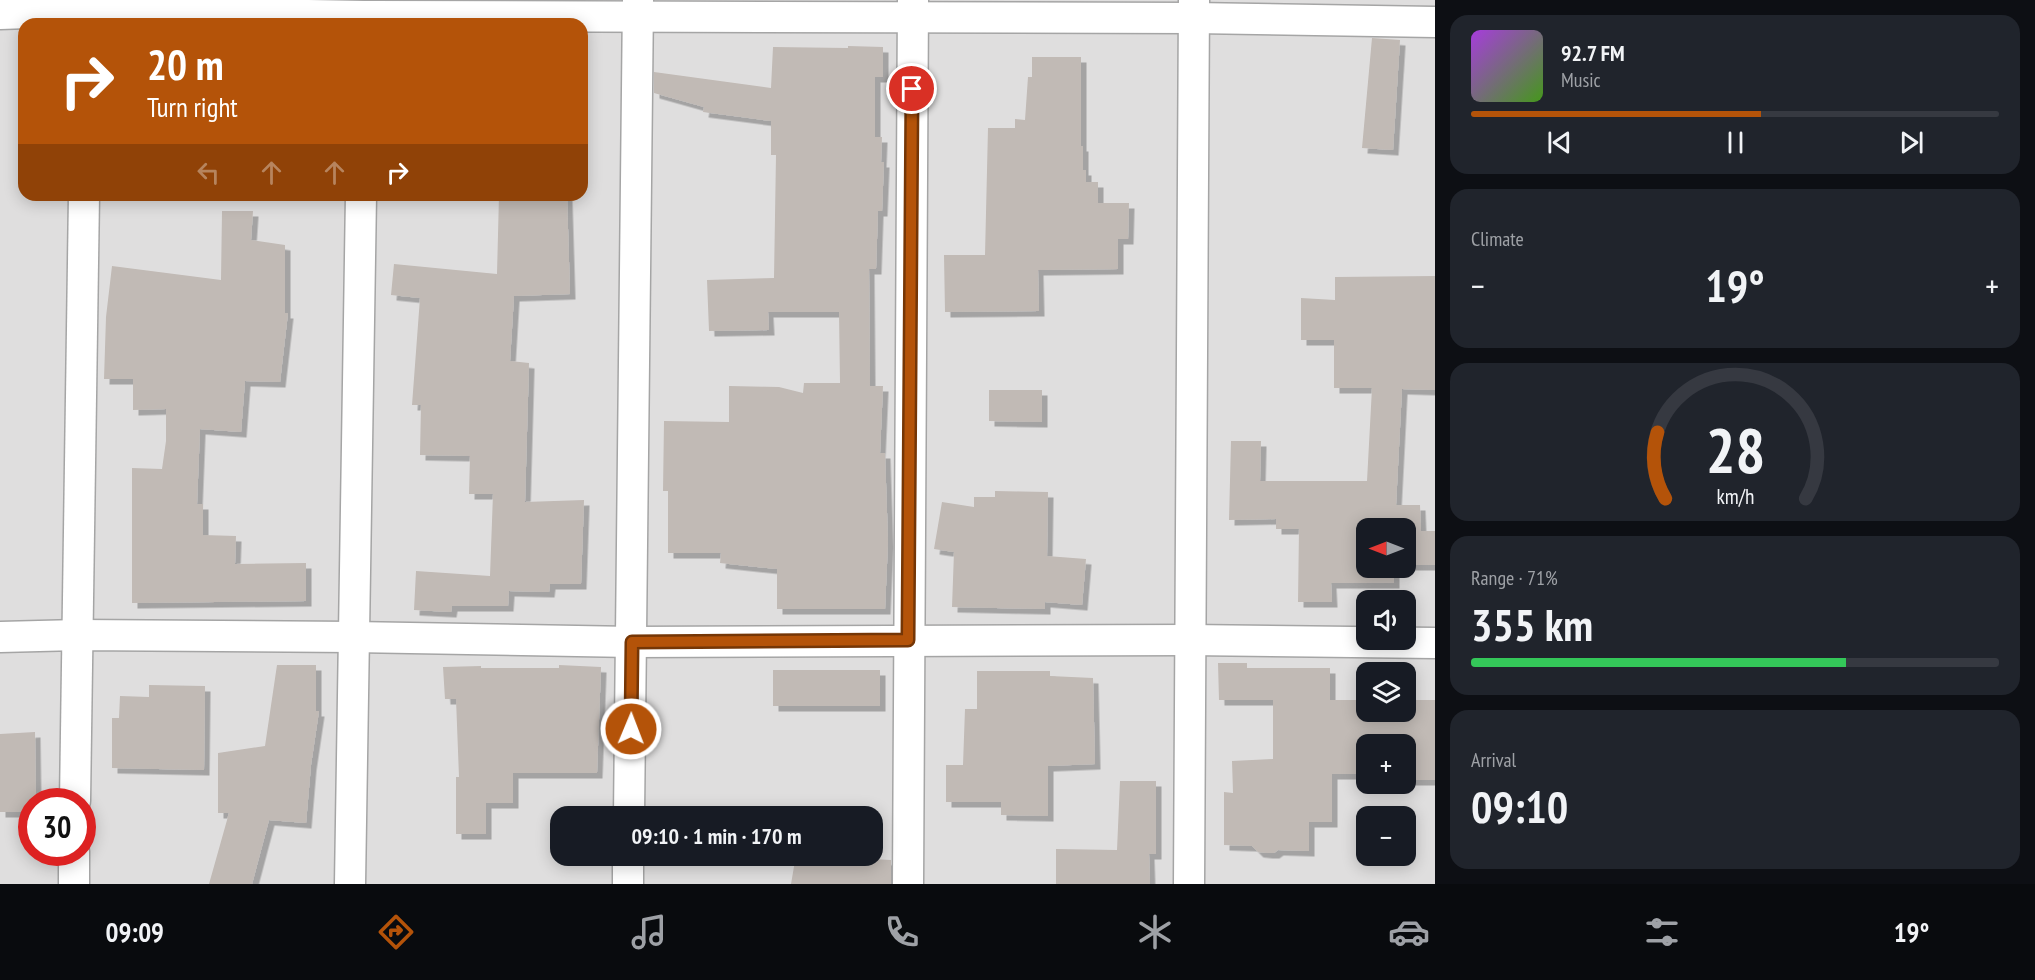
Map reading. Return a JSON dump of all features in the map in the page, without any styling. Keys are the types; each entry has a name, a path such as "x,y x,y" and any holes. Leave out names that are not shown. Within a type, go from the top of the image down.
{"street":[{"path":"629,806 638,9"},
{"path":"0,14 364,13 638,9 1194,9 1435,22"},
{"path":"909,884 908,640 913,9"},
{"path":"1189,884 1194,9"},
{"path":"75,788 84,201"},
{"path":"350,884 361,201"},
{"path":"0,638 78,635 632,642 1190,640 1435,643"},
{"path":"74,866 74,884"},
{"path":"628,866 628,884"}],"shaded area":[{"path":"0,0 1435,0 1435,884 0,884"}],"building":[{"path":"1372,38 1400,40 1393,150 1362,148"},
{"path":"848,46 883,47 883,77 875,77 875,137 882,137 881,162 884,162 882,211 878,211 876,269 869,269 870,386 883,386 880,453 885,453 888,542 885,609 777,609 777,569 720,563 721,553 668,553 668,491 663,491 664,421 729,422 729,386 779,387 803,393 804,383 840,383 839,312 768,312 769,330 709,331 707,280 774,278 776,155 771,155 771,121 703,112 704,107 654,93 654,72 771,88 773,47 848,48"},
{"path":"1032,57 1081,57 1081,146 1083,146 1083,170 1086,170 1086,182 1098,182 1098,203 1129,203 1128,239 1118,239 1118,269 1038,270 1039,311 945,312 944,255 985,255 988,128 1015,128 1015,119 1025,120 1028,77 1032,77"},
{"path":"499,201 567,201 570,294 514,296 510,361 529,363 525,502 584,500 581,584 550,584 549,592 509,591 508,606 452,606 451,612 414,610 416,571 490,576 493,494 469,494 470,456 420,455 421,405 412,405 420,298 391,295 394,264 497,274"},
{"path":"222,211 253,211 251,240 285,245 285,313 288,313 280,382 245,381 241,432 200,429 197,504 203,504 203,535 236,536 235,564 306,563 306,601 132,603 132,468 162,469 166,441 166,409 133,410 133,379 104,379 106,317 112,266 221,280"},
{"path":"1435,276 1435,390 1402,389 1396,505 1420,505 1421,531 1435,531 1435,565 1416,565 1416,518 1356,518 1356,578 1394,578 1394,583 1331,583 1332,602 1298,602 1299,529 1276,529 1276,519 1229,520 1231,441 1261,441 1260,481 1367,481 1372,388 1334,388 1334,340 1301,340 1301,298 1335,300 1335,277"},
{"path":"989,390 1042,390 1042,422 989,421"},
{"path":"995,491 1048,492 1047,556 1086,559 1082,605 1045,602 1045,609 952,607 954,552 934,549 942,502 974,507 974,497 995,497"},
{"path":"1218,663 1247,663 1247,668 1330,668 1330,700 1356,700 1356,722 1416,722 1416,700 1435,700 1435,780 1416,780 1416,734 1356,734 1356,774 1332,774 1332,822 1309,822 1309,851 1278,850 1274,853 1267,853 1258,852 1252,846 1224,845 1224,792 1233,793 1232,761 1273,759 1273,700 1219,700"},
{"path":"277,665 316,665 316,711 319,711 306,823 269,820 252,884 209,884 229,813 218,813 218,753 265,746"},
{"path":"559,665 601,667 597,773 513,773 513,803 486,803 486,834 456,834 456,777 459,777 456,699 445,699 443,667 559,668"},
{"path":"773,670 880,670 880,706 773,706"},
{"path":"977,671 1050,671 1050,676 1093,678 1095,764 1048,766 1048,816 1001,815 1001,802 946,802 946,765 963,765 965,709 977,709"},
{"path":"149,685 205,686 204,770 112,768 112,718 119,718 120,696 149,697"},
{"path":"35,732 36,788 18,788 18,812 0,812 0,734"},
{"path":"1120,781 1156,781 1156,854 1149,854 1150,884 1056,884 1056,849 1117,850"},
{"path":"883,860 891,860 891,884 791,884 794,866 883,866"}],"route":[{"path":"631,729 632,642 908,640 912,89"}]}
